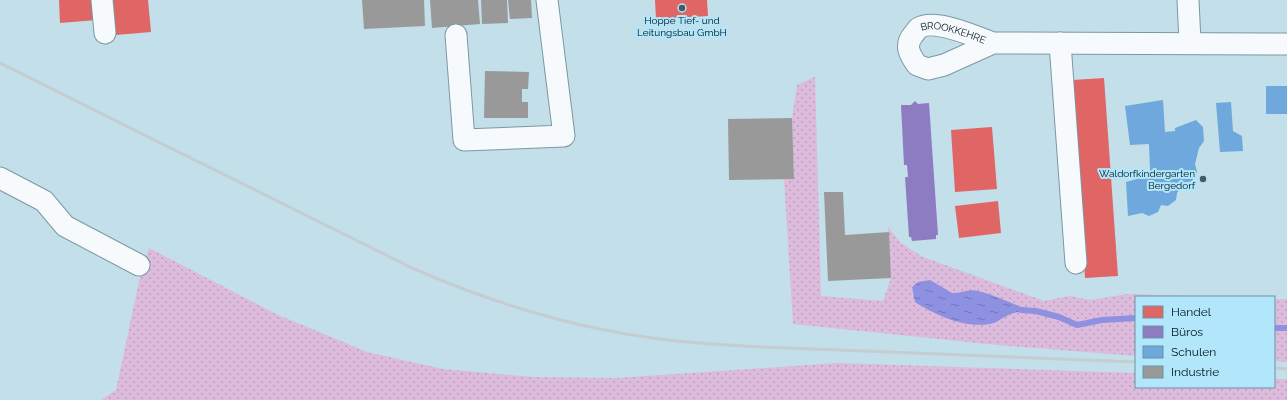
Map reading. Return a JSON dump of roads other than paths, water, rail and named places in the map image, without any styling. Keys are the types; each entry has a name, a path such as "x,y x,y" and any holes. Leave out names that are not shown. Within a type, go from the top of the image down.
{"street":[{"path":"102,0 105,33"},
{"path":"456,35 464,140 564,136 547,0"},
{"path":"1188,0 1190,42"},
{"path":"1060,42 1076,263"},
{"name":"BROOKKEHRE","path":"993,43 1190,42 1287,44"},
{"path":"0,178 44,201 65,226 139,264"}],"water":[{"path":"930,280 952,293 974,290 997,297 1029,310 1014,313 995,322 984,325 963,323 943,317 915,302 912,287 918,282"}],"waterway":[{"path":"1021,310 1036,311 1059,317 1077,325 1102,320 1135,318"},
{"path":"1275,328 1287,328"}],"railway":[{"path":"0,63 412,268 483,296 555,319 605,330 693,343 781,348 1135,362"},
{"path":"1275,368 1287,369"}],"place":[{"name":"Hoppe Tief- und Leitungsbau GmbH","path":"682,8"},
{"name":"Waldorfkindergarten Bergedorf","path":"1203,179"}]}
